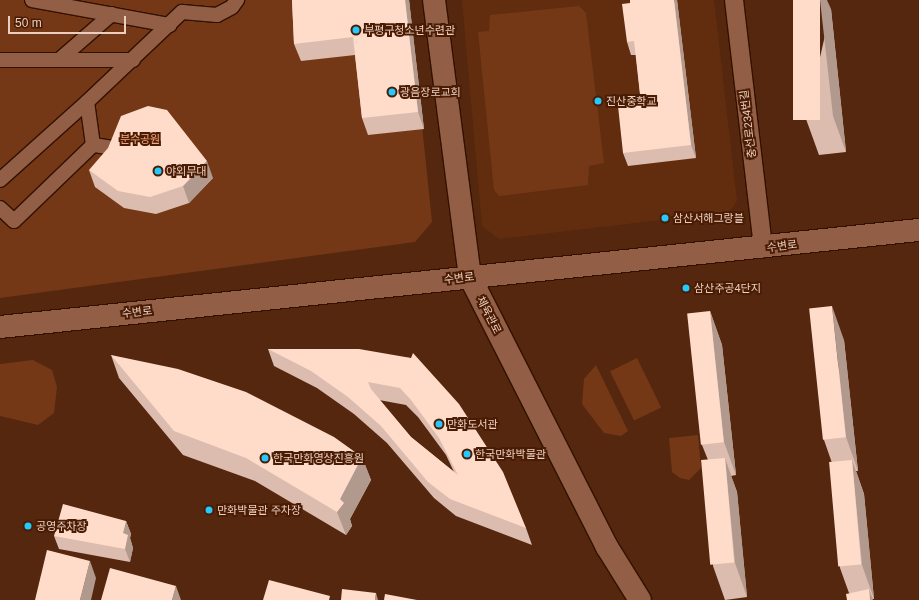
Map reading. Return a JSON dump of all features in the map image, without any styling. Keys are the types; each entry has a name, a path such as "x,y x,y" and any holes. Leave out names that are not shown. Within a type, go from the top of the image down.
{"main road":[{"name":"체육관로","path":"434,0 459,215 470,277 607,547 640,600"},
{"name":"수변로","path":"0,327 470,277 763,248 919,230"}],"street":[{"path":"32,0 170,25"},
{"path":"0,180 88,102 182,12 217,15 232,7 237,0"},
{"name":"충선로234번길","path":"734,0 763,248"},
{"path":"59,60 112,14"},
{"path":"0,60 133,60"},
{"path":"88,102 93,145"},
{"path":"93,145 118,149"},
{"path":"0,208 14,221 93,145"}],"shaded area":[{"name":"진산중학교","path":"462,0 714,0 737,201 729,212 499,239 482,226"}],"green space":[{"name":"분수공원","path":"0,0 409,0 432,222 415,242 0,298"},
{"path":"579,6 586,13 604,163 589,166 588,185 499,196 494,190 478,32 489,31 490,15"},
{"path":"637,358 661,407 634,421 610,371"},
{"path":"33,360 52,370 57,387 54,413 38,425 0,416 0,364"},
{"path":"596,365 628,431 621,436 604,433 582,404 584,379"},
{"path":"698,435 701,468 689,480 680,478 672,472 669,438"}],"building":[{"path":"292,0 405,0 418,112 362,118 353,37 294,44"},
{"path":"630,0 674,0 691,145 623,153 618,106 641,103 634,41 627,42 622,4 630,3"},
{"path":"793,0 820,0 820,120 793,120"},
{"name":"야외무대","path":"148,106 167,110 207,161 183,186 150,197 118,191 89,170 108,148 121,116"},
{"path":"832,306 846,437 823,440 809,308"},
{"path":"710,311 724,442 701,445 687,313"},
{"name":"한국만화박물관","path":"268,349 359,349 411,358 413,353 459,404 503,472 526,528 450,499 428,482 381,426 348,397 311,371","holes":["368,382 400,388 411,400 439,438 458,475 411,437 371,389"]},
{"name":"한국만화영상진흥원","path":"111,355 178,369 246,392 334,437 362,457 340,499 344,503 337,512 246,458 174,431"},
{"path":"725,458 734,563 710,565 701,460"},
{"path":"852,460 861,565 838,567 829,462"},
{"path":"63,504 126,521 123,533 128,535 125,549 54,536"},
{"path":"47,550 90,561 80,600 35,600"},
{"path":"110,568 176,586 172,600 101,600"},
{"path":"269,580 330,596 329,600 263,600"},
{"path":"342,589 376,593 375,600 341,600"},
{"path":"869,589 870,600 847,600 846,594"},
{"path":"385,594 417,600 384,600"}],"place":[{"name":"부평구청소년수련관","path":"356,30"},
{"name":"광음장로교회","path":"392,92"},
{"name":"진산중학교","path":"598,101"},
{"name":"야외무대","path":"158,171"},
{"name":"삼산서해그랑블","path":"665,218"},
{"name":"삼산주공4단지","path":"686,288"},
{"name":"만화도서관","path":"439,424"},
{"name":"한국만화박물관","path":"467,454"},
{"name":"한국만화영상진흥원","path":"265,458"},
{"name":"만화박물관 주차장","path":"209,510"},
{"name":"공영주차장","path":"28,526"}]}
